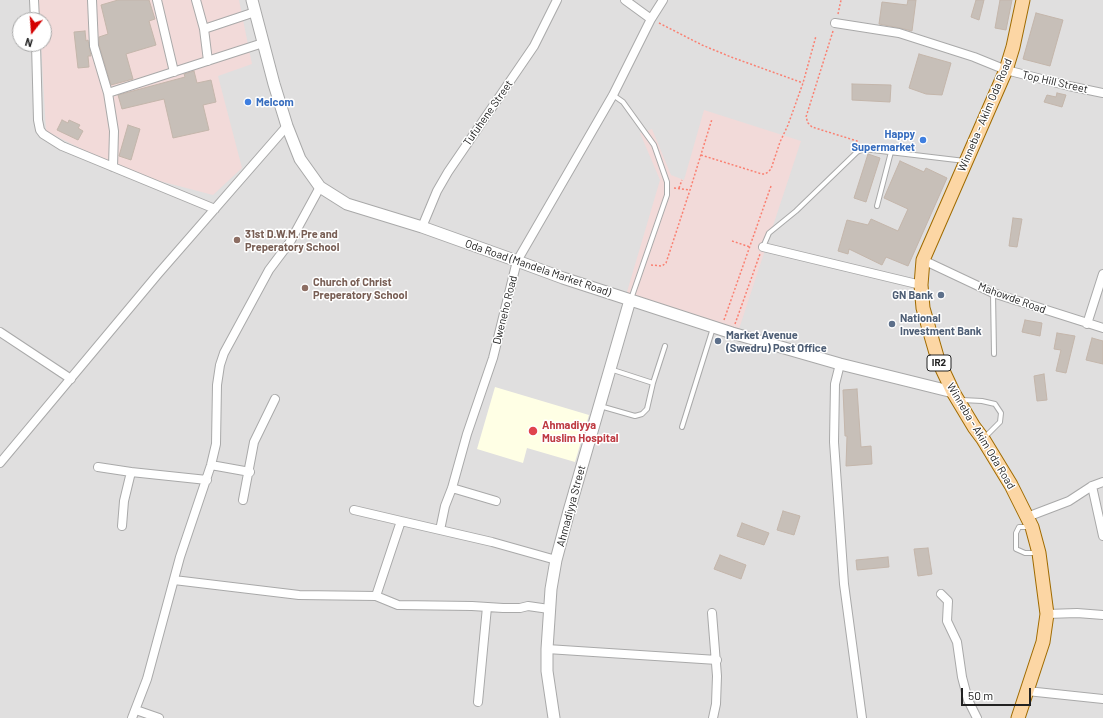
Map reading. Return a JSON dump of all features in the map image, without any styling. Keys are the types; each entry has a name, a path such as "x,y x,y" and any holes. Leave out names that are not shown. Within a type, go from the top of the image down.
{"main road":[{"name":"Winneba - Akim Oda Road","path":"1018,718 1043,642 1047,614 1039,553 1029,522 1011,486 956,396 938,360 923,308 920,285 923,260 1006,70 1013,48 1022,0"}],"street":[{"path":"34,0 35,12"},
{"path":"92,0 94,46 108,94 114,131 113,167"},
{"path":"157,0 174,72"},
{"path":"196,0 204,29 208,61"},
{"name":"Oda Road (Mandela Market Road)","path":"252,0 287,126 300,159 320,186 347,204 422,228 563,278 732,333 956,396"},
{"name":"Tufuhene Street","path":"422,228 437,191 448,172 534,46 557,0"},
{"path":"625,0 651,19"},
{"name":"Dweneho Road","path":"440,530 445,506 452,488 467,434 493,358 517,261 613,95 651,19 663,0"},
{"path":"204,29 255,12"},
{"name":"Top Hill Street","path":"835,23 899,33 1006,70 1068,86 1103,93"},
{"path":"108,94 263,43"},
{"path":"36,52 38,120 40,130 46,137 62,146 215,209"},
{"path":"0,463 158,274 287,126"},
{"path":"159,718 134,714 146,679 180,557 212,465 216,444 217,385 220,365 224,353 269,270 290,242 320,186"},
{"path":"763,247 920,285"},
{"name":"Mahowde Road","path":"923,260 993,293 1103,328"},
{"path":"1087,324 1103,274"},
{"name":"Ahmadiyya Street","path":"554,718 547,671 547,649 549,609 556,560 630,300"},
{"path":"0,332 71,379"},
{"path":"840,364 835,384 834,442 844,584 862,718"},
{"path":"243,500 250,472 254,442 275,399"},
{"path":"212,465 250,472"},
{"path":"98,467 206,480"},
{"path":"122,526 124,501 131,472"},
{"path":"1029,522 1069,501 1092,486 1103,482"},
{"path":"1092,486 1103,536"},
{"path":"452,488 496,501"},
{"path":"354,510 492,542 556,560"},
{"path":"376,596 402,521"},
{"path":"174,580 299,595 376,596 398,605 514,608 528,606 549,609"},
{"path":"941,594 948,601 948,621 958,642 962,677 968,700 977,718"},
{"path":"478,702 487,607"},
{"path":"712,613 717,660 716,704 713,718"},
{"path":"1047,614 1077,613 1103,615"},
{"path":"547,649 717,660"},
{"path":"1027,691 1103,699"}],"lane":[{"path":"613,95 623,102 654,145 667,182 666,195 630,300"},
{"path":"763,247 769,233 796,211 857,152 864,149 965,161"},
{"path":"877,206 891,152"},
{"path":"993,293 994,354"},
{"path":"682,427 717,328"},
{"path":"599,406 635,416 642,414 647,409 665,346"},
{"path":"610,369 654,383"},
{"path":"956,396 982,400 995,404 1001,413 1000,422 983,439"},
{"path":"1029,522 1019,527 1016,533 1016,549 1025,553 1039,553"}],"path":[{"path":"841,0 806,117 808,123 812,127 857,141 864,149"},
{"path":"651,19 702,45 732,58 803,83"},
{"path":"701,155 762,174 765,174 771,169 803,83 816,36"},
{"path":"643,262 656,266 662,266 666,263 712,119"},
{"path":"679,188 682,180"},
{"path":"717,328 750,247 771,186"},
{"path":"667,187 690,190"},
{"path":"732,241 750,247"},
{"path":"732,333 763,247"}],"shaded area":[{"path":"0,0 1103,0 1103,718 0,718"},
{"path":"38,0 239,0 252,64 218,76 242,168 213,195 129,173 46,131 41,52 52,52 52,12 39,12"},
{"path":"704,110 801,141 736,338 624,302 660,180 640,133 652,129 671,175 684,180"},
{"name":"Ahmadiyya Muslim Hospital","path":"495,387 589,415 575,462 527,448 523,463 477,449"}],"building":[{"path":"118,0 149,0 155,19 149,21 156,45 126,54 133,79 111,85 99,45 99,37 108,34 101,5"},
{"path":"908,0 916,0 912,31 879,24 882,2 907,5"},
{"path":"976,0 984,0 979,20 971,17"},
{"path":"1000,0 1012,0 1006,30 995,28"},
{"path":"1036,13 1063,20 1050,66 1023,59"},
{"path":"85,31 86,41 88,40 91,56 88,56 89,67 78,68 74,32"},
{"path":"919,54 951,63 942,95 926,94 909,88"},
{"path":"194,71 197,83 211,80 216,102 203,105 209,130 173,138 164,99 122,109 118,95 185,77 184,74"},
{"path":"852,84 891,85 890,102 852,100"},
{"path":"1057,93 1066,95 1062,107 1044,102 1047,95 1056,97"},
{"path":"62,120 68,123 69,120 80,125 78,128 83,131 78,140 57,130"},
{"path":"128,125 140,129 131,160 119,156"},
{"path":"868,154 880,158 866,202 854,198"},
{"path":"900,161 924,172 926,168 947,178 908,266 886,257 882,265 849,249 848,254 838,251 847,220 868,225 871,219 898,231 908,209 884,198"},
{"path":"1013,218 1022,219 1017,247 1009,246"},
{"path":"1025,320 1042,323 1040,336 1022,332"},
{"path":"1057,333 1075,336 1066,373 1056,371 1061,350 1054,349"},
{"path":"1092,338 1103,341 1103,364 1086,360"},
{"path":"1044,374 1047,400 1037,401 1034,376"},
{"path":"857,389 861,447 871,446 872,464 846,466 847,436 845,436 843,390"},
{"path":"783,511 800,516 794,535 777,530"},
{"path":"742,523 769,533 764,545 737,536"},
{"path":"928,548 932,574 918,576 914,549"},
{"path":"720,555 746,565 741,579 714,569"},
{"path":"888,557 889,567 857,570 856,560"}],"place":[{"name":"Melcom","path":"248,102"},
{"name":"Happy Supermarket","path":"923,140"},
{"name":"31st D.W.M. Pre and Preperatory School","path":"237,240"},
{"name":"Church of Christ Preperatory School","path":"305,288"},
{"name":"GN Bank","path":"941,295"},
{"name":"National Investment Bank","path":"892,324"},
{"name":"Market Avenue (Swedru) Post Office","path":"718,341"},
{"name":"Ahmadiyya Muslim Hospital","path":"533,431"}]}
